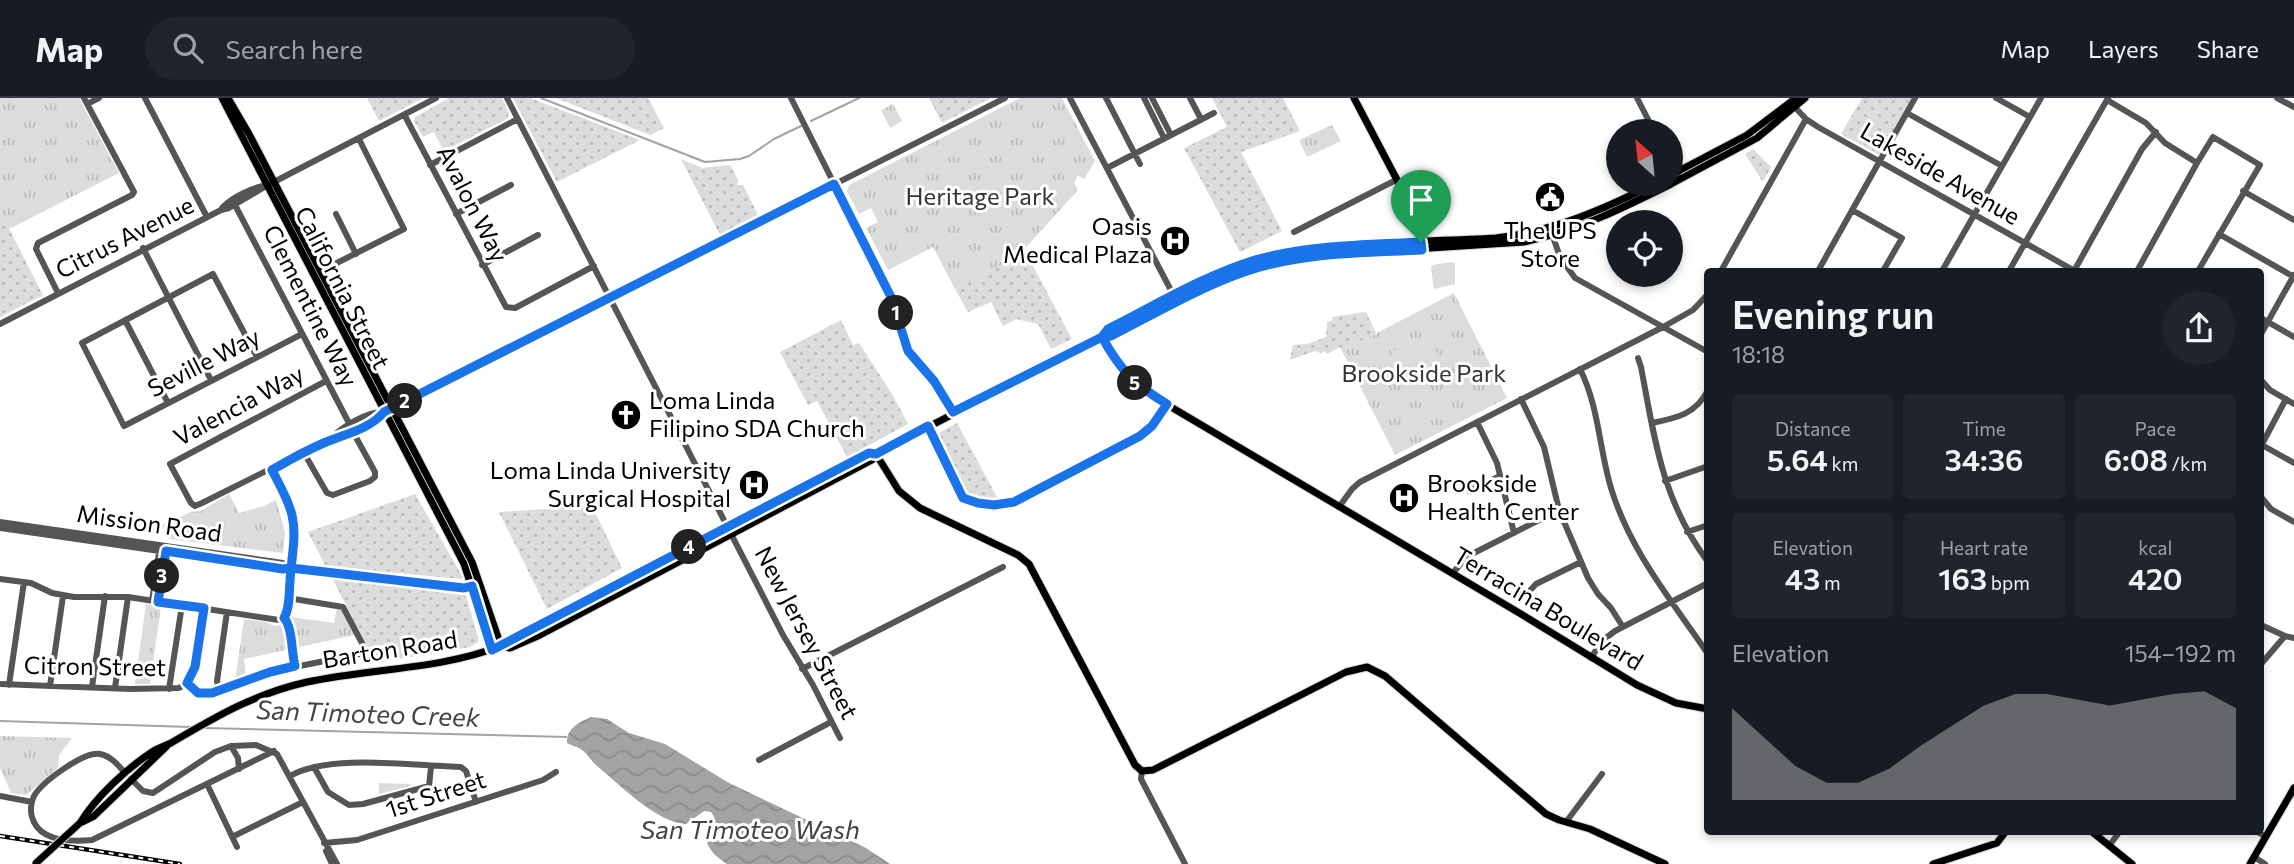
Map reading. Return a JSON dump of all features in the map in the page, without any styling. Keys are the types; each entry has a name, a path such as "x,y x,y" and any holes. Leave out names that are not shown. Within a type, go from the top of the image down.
{"main road":[{"name":"California Street","path":"222,98 321,271 388,410"},
{"name":"California Street","path":"228,98 456,540 477,572 501,646"},
{"path":"1354,98 1418,220 1421,246"},
{"name":"Barton Road","path":"1684,171 1747,135 1782,109 1805,98"},
{"name":"Barton Road","path":"1684,172 1757,138 1772,127 1794,103"},
{"path":"1772,127 1771,122 1780,115 1782,109"},
{"path":"1747,135 1757,138"},
{"name":"Barton Road","path":"1552,232 1630,196"},
{"name":"Barton Road","path":"36,864 153,751 219,714 260,696 295,685 450,662 501,646 510,648 540,635 869,453 876,454 1102,337 1111,336 1218,274 1256,264 1321,255 1421,246 1510,244 1595,222 1647,196"},
{"name":"Terracina Boulevard","path":"1102,337 1125,374 1143,390 1637,685 1676,703 1704,708"},
{"path":"876,454 899,491 920,508 1018,555 1029,564 1135,765 1142,771 1153,770 1346,672 1367,667 1385,676 1546,814 1590,829 1665,864"},
{"name":"California Street","path":"456,540 492,650"},
{"path":"2252,861 2265,833 2294,788"},
{"path":"1934,864 1997,843 2003,835"},
{"path":"2096,835 2132,864"}],"street":[{"path":"58,293 36,249 37,245 134,192 85,101 99,98"},
{"path":"145,98 207,217"},
{"name":"Citrus Avenue","path":"0,324 143,248 221,209 236,205 436,98"},
{"name":"New Jersey Street","path":"507,98 840,738"},
{"path":"791,98 891,297 908,351 934,381 953,412"},
{"path":"295,666 290,629 284,618 294,530 292,513 272,470 328,440 338,431 352,428 376,412 388,410 1005,98"},
{"path":"1070,98 1175,299"},
{"path":"1106,98 1140,164"},
{"path":"1144,98 1167,137"},
{"path":"1152,98 1167,137"},
{"path":"1190,98 1201,119"},
{"path":"1637,98 1648,119"},
{"path":"1820,268 1915,98"},
{"path":"1996,98 2030,117"},
{"path":"1944,268 2041,98"},
{"path":"2277,98 2294,107"},
{"path":"2011,268 2107,99 2147,123 2169,146 2197,163"},
{"name":"Lakeside Avenue","path":"1794,103 1806,119 2068,268"},
{"path":"1107,168 1214,113"},
{"path":"1908,113 2002,166"},
{"name":"Avalon Way","path":"405,116 482,265 508,309 515,308 594,266"},
{"path":"430,164 518,119"},
{"path":"1723,268 1806,119"},
{"path":"2076,268 2142,149 2156,132"},
{"path":"2139,268 2213,137 2260,165 2200,268"},
{"path":"321,271 404,229 359,139"},
{"path":"1294,232 1396,180"},
{"name":"Citrus Avenue","path":"221,209 227,203 271,184"},
{"path":"456,214 511,185"},
{"path":"2243,191 2294,220"},
{"name":"Clementine Way","path":"236,205 375,477 333,495 327,494 304,453"},
{"path":"1852,210 1902,238 1885,268"},
{"path":"336,214 356,254"},
{"path":"1552,232 1560,257 1575,278 1704,350"},
{"path":"2219,234 2294,276 2264,329"},
{"path":"482,265 538,235"},
{"path":"143,248 212,380"},
{"path":"168,403 125,320 168,297 213,274 257,357"},
{"path":"1339,507 1360,482 1662,327 1693,310 1704,298"},
{"name":"Seville Way","path":"125,320 82,343 124,426 302,334"},
{"path":"2264,320 2294,337"},
{"path":"1638,358 1665,481 1687,532 1704,556"},
{"path":"1580,369 1594,403 1611,488 1617,505 1642,559 1704,648"},
{"name":"Valencia Way","path":"272,470 195,506 170,464 326,382"},
{"path":"2264,383 2294,404"},
{"path":"1652,423 1691,412 1704,397"},
{"path":"1521,400 1544,447 1559,510 1581,562 1592,586 1623,627"},
{"path":"2264,440 2286,400"},
{"path":"928,426 963,498 978,503 1004,505 1140,436 1152,426 1167,404"},
{"path":"1477,422 1492,450 1514,533"},
{"path":"2264,447 2294,463"},
{"path":"1665,481 1704,467"},
{"path":"1469,492 1500,476"},
{"path":"2264,501 2271,509 2294,522"},
{"path":"1453,573 1466,557 1559,510"},
{"name":"Mission Road","path":"0,522 283,569 464,588 472,586"},
{"path":"1687,532 1704,526"},
{"name":"Mission Road","path":"0,528 163,548"},
{"path":"155,602 163,548"},
{"path":"1523,598 1536,584 1581,562"},
{"path":"802,669 1003,567"},
{"path":"0,579 39,585 63,596 128,597 279,620 284,618"},
{"path":"9,685 24,582"},
{"path":"1591,658 1606,636 1704,585"},
{"path":"50,686 63,596"},
{"path":"92,687 105,596"},
{"path":"115,688 128,597"},
{"path":"204,608 195,667 187,683 201,694 270,672 359,654 364,650 343,607 288,598"},
{"path":"169,689 182,605"},
{"path":"219,690 217,681 227,611"},
{"path":"2264,626 2294,638"},
{"path":"2264,660 2285,636"},
{"name":"Citron Street","path":"0,684 169,689 179,688 187,683"},
{"path":"760,760 831,722"},
{"path":"231,746 238,758 239,769"},
{"path":"274,751 98,838 84,841 46,835 33,821 32,802 40,789 80,758 88,755 99,754 110,758 144,791 153,793 215,752 231,746 256,746 274,751 290,776 335,864"},
{"path":"290,776 314,767 347,764 463,769 475,802"},
{"path":"314,767 328,792 342,802 356,806 429,786 431,767"},
{"path":"1142,771 1141,779 1185,864"},
{"name":"1st Street","path":"324,843 357,840 543,780 556,772"},
{"path":"1566,822 1602,774"},
{"path":"207,784 237,847"},
{"path":"0,796 32,802"},
{"path":"232,837 303,802"},
{"path":"2109,846 2117,835"},
{"path":"2252,861 2264,864"}],"green space":[{"path":"0,98 79,98 119,173 9,229 0,211"},
{"path":"367,98 423,98 379,121"},
{"path":"449,98 502,98 509,113 508,118 444,151 434,132 423,137 414,121 415,117"},
{"path":"513,98 530,98 640,140 557,182"},
{"path":"556,98 648,98 664,128 650,135"},
{"path":"929,98 991,98 942,123"},
{"name":"Heritage Park","path":"1020,98 1062,98 1095,161 1084,179 1078,175 1074,183 1078,190 1018,256 955,289 933,247 888,270 866,228 878,222 871,208 859,214 847,191 849,185"},
{"path":"1212,98 1283,98 1300,131 1241,152 1282,231 1240,252 1184,148 1227,127"},
{"path":"1862,98 1911,98 1880,155 1841,134"},
{"path":"893,104 902,121 890,128 881,110"},
{"path":"1332,125 1341,141 1307,157 1299,140"},
{"path":"1753,149 1771,167 1763,182 1745,154"},
{"path":"681,159 702,168 730,165 738,180 737,185 743,185 758,215 720,235"},
{"path":"0,211 43,295 0,317"},
{"path":"1024,249 1072,339 1051,349 1038,324 1016,319 1003,326 991,302 968,312 955,289 1014,258"},
{"path":"1452,262 1455,264 1455,284 1434,289 1431,268 1433,265"},
{"name":"Brookside Park","path":"1454,293 1507,398 1395,455 1342,351"},
{"path":"1366,312 1376,333 1342,351 1340,347 1327,354 1325,351 1315,351 1290,360 1293,345 1307,344 1326,337 1327,322 1333,320 1332,317"},
{"path":"841,320 853,345 859,343 908,424 847,457 817,401 808,405 780,352"},
{"path":"1427,334 1440,359 1405,377 1391,352"},
{"path":"957,423 999,501 981,501 964,493 935,435"},
{"path":"229,494 239,513 276,500 285,532 283,553 169,539 162,525 191,512 201,511"},
{"path":"415,494 462,579 326,567 308,532"},
{"path":"592,506 622,568 547,609 499,512"},
{"path":"332,578 465,592 478,642 470,647 376,663"},
{"path":"146,604 161,607 150,684 135,684"},
{"path":"337,607 343,611 355,635 244,659 246,677 235,681 244,619 275,626 285,624 290,617 334,623"},
{"path":"0,736 72,738 59,755 58,768 26,795 11,793 0,768"},
{"path":"379,783 410,784 410,786 379,794"}],"water":[{"name":"San Timoteo Wash","path":"591,717 607,719 629,733 665,744 729,783 866,848 890,864 727,864 707,843 706,838 715,822 711,812 704,811 686,824 663,817 627,792 584,752 567,743 571,730"}],"waterway":[{"path":"541,98 705,162 749,156 774,139 801,126"},
{"path":"811,121 859,98"},
{"name":"San Timoteo Creek","path":"0,721 191,727"},
{"name":"San Timoteo Creek","path":"204,728 566,737"}],"railway":[{"path":"0,836 180,864"}],"place":[{"name":"The UPS Store","path":"1550,197"},
{"name":"Oasis Medical Plaza","path":"1175,241"},
{"name":"Loma Linda Filipino SDA Church","path":"626,415"},
{"name":"Loma Linda University Surgical Hospital","path":"754,485"},
{"name":"Brookside Health Center","path":"1404,498"}],"route":[{"path":"1421,242 1316,248 1238,266 1199,282 1108,329 1102,337 953,412 934,381 908,351 891,297 834,184 384,412 379,418 340,439 328,440 272,470 292,513 294,530 293,547 291,568 288,598 284,618 291,633 295,666 212,693 198,693 187,683 194,673 204,608 158,602 166,551 283,569 291,568 464,588 472,586 492,650 869,453 876,454 928,426 963,498 978,503 1008,504 1147,432 1167,404 1149,394 1125,374 1102,337 1111,336 1177,302 1247,271 1321,255 1422,250 1421,242"}]}
